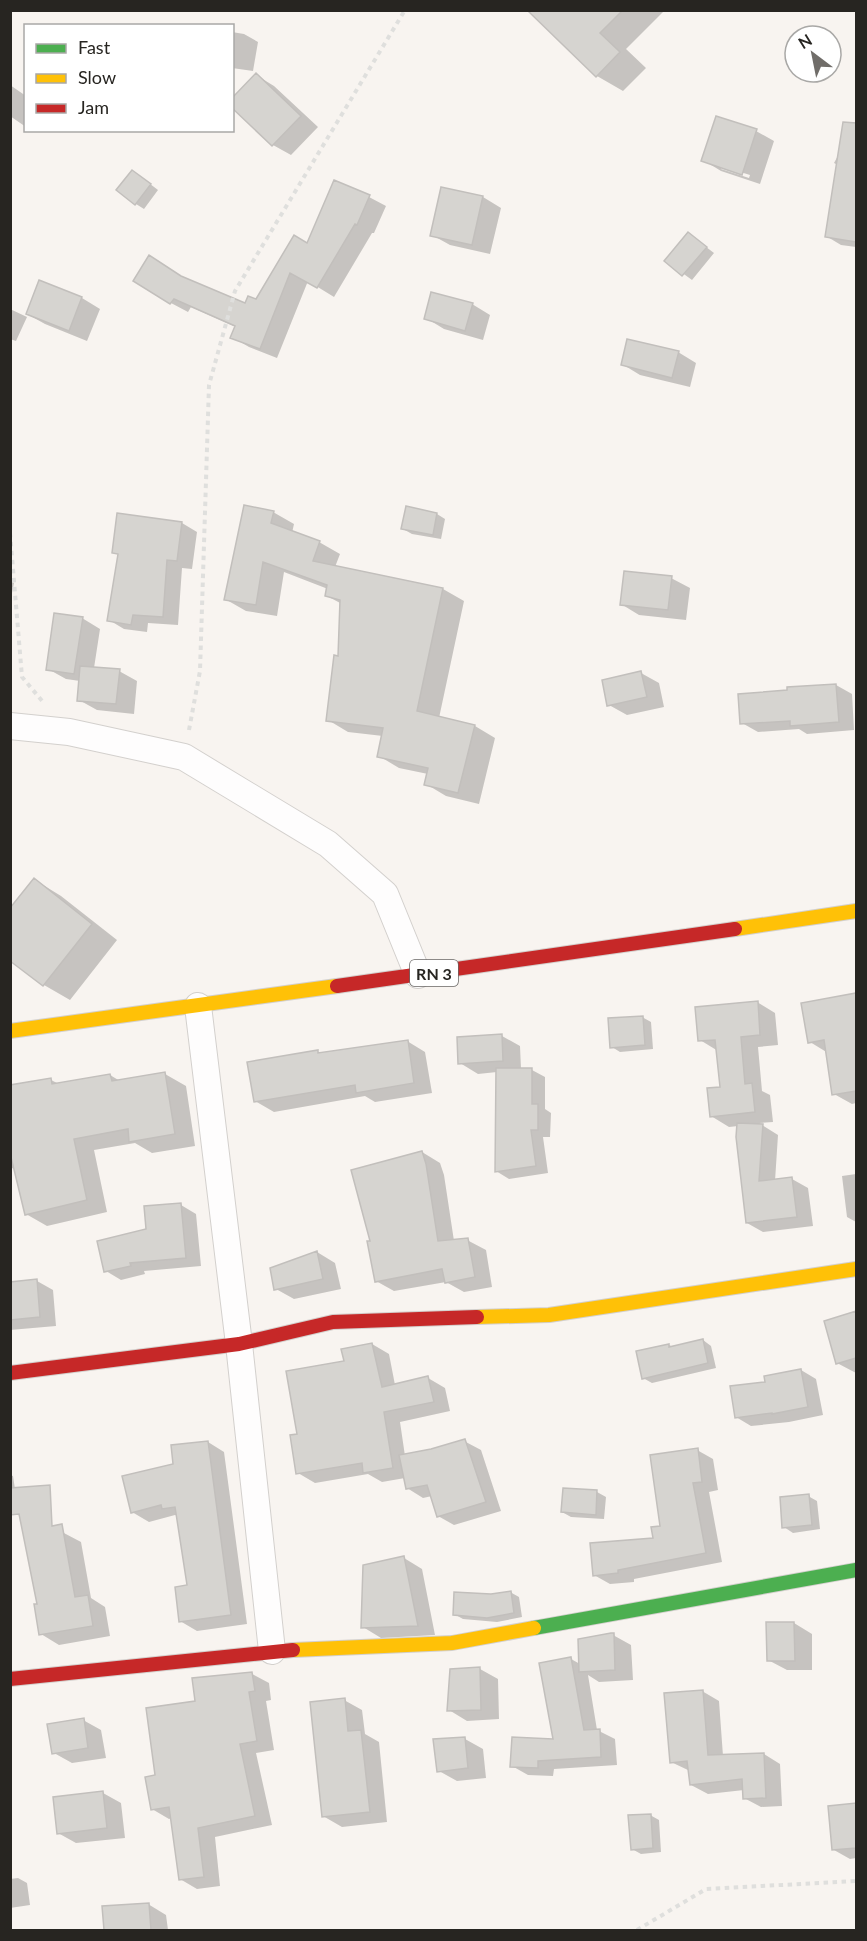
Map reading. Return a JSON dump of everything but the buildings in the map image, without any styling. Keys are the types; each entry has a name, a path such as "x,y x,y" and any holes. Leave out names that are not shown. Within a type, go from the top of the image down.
{"street":[{"path":"10,726 69,732 184,757 328,844 385,894 418,975"},
{"name":"RN 3","path":"10,1031 418,975 856,910"},
{"path":"198,1006 239,1344 272,1651"},
{"path":"10,1373 239,1344 333,1322 549,1315 856,1269"},
{"path":"10,1679 272,1651 452,1643 856,1570"}],"path":[{"path":"184,757 200,671 209,385 235,291 405,10"},
{"path":"10,533 22,677 69,732"},
{"path":"637,1930 706,1888 856,1881"}],"traffic: fast":[{"path":"534,1628 856,1570"}],"traffic: slow":[{"path":"735,929 856,911"},
{"path":"10,1031 337,986"},
{"path":"477,1317 549,1315 856,1269"},
{"path":"293,1650 452,1643 534,1628"}],"traffic: jam":[{"path":"337,986 735,929"},
{"path":"10,1373 239,1344 333,1322 477,1317"},
{"path":"10,1679 293,1650"}]}
